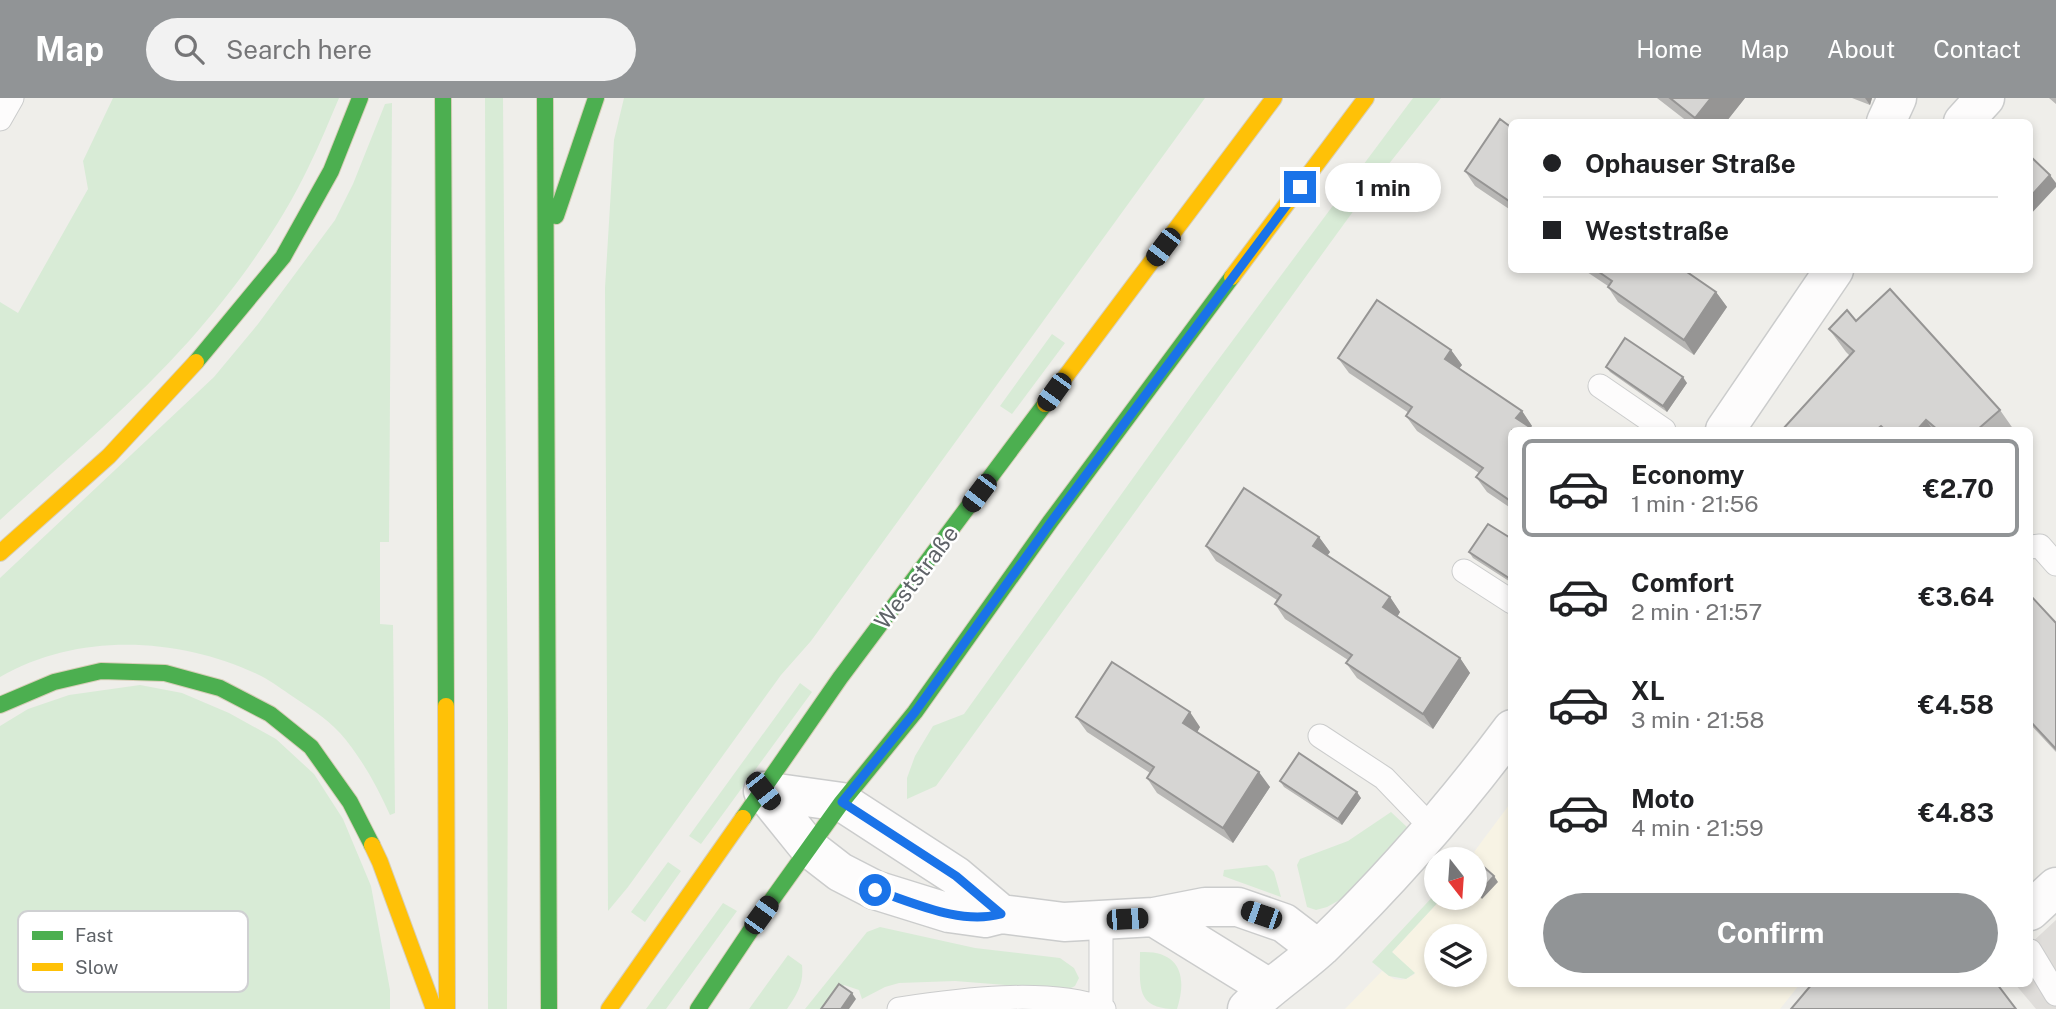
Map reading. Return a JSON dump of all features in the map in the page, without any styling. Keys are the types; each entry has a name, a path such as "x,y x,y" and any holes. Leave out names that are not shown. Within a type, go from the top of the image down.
{"main road":[{"path":"0,553 109,456 210,347 283,257 331,171 360,98"},
{"path":"443,98 447,1009"},
{"path":"545,98 549,1009"},
{"path":"546,245 596,98"},
{"name":"Weststraße","path":"609,1009 840,678 1274,98"},
{"path":"698,1009 842,802 915,712 1051,522 1366,98"},
{"path":"0,705 54,682 101,671 164,673 220,688 270,714 311,747 350,802 380,862 434,1009"}],"street":[{"path":"1887,119 1897,98"},
{"path":"1966,119 1985,98"},
{"path":"1727,427 1832,273"},
{"path":"1154,917 1258,999 1318,949 1385,884 1508,734"},
{"path":"763,791 842,802 956,876 1001,914"},
{"path":"763,791 808,849 840,872 875,890 948,913 985,918 1001,914 1064,922 1154,917 1205,907 1238,906 1284,923 1318,949"},
{"path":"2033,908 2056,887"}],"lane":[{"path":"0,119 12,98"},
{"path":"1600,386 1660,427"},
{"path":"2033,547 2040,546 2056,564"},
{"path":"1464,571 1508,599"},
{"path":"1320,736 1384,778 1433,828"},
{"path":"899,1009 1038,996 1102,1009 1101,920"},
{"path":"2033,956 2056,994"}],"shaded area":[{"path":"1508,806 1508,987 1798,987 1780,1009 1345,1009 1382,971 1401,980 1415,974 1392,952 1431,910 1488,910 1488,847 1478,847"},
{"path":"2056,920 2056,1009 2036,1009 2018,987 2033,987 2033,941"}],"green space":[{"path":"113,98 339,98 313,158 284,213 223,301 144,388 0,520 0,302 18,313 88,189 83,161"},
{"path":"485,98 503,98 508,725 507,1009 488,1009"},
{"path":"624,98 1205,98 811,641 781,675 608,911 605,288 614,140"},
{"path":"1413,98 1441,98 1373,184 936,786 907,799 907,778 915,756 933,726 964,714 1201,383"},
{"path":"392,103 389,542 380,542 380,624 393,625 395,813 390,815 362,762 334,727 269,681 226,662 162,647 95,647 62,652 30,662 0,677 0,578 214,377 258,324 335,220 353,184 385,104"},
{"path":"1052,334 1065,343 1012,414 1000,406"},
{"path":"800,683 812,692 701,844 689,836"},
{"path":"140,685 182,693 229,713 276,739 314,774 343,819 371,886 390,990 390,1009 0,1009 0,726 28,709 69,695"},
{"path":"1391,812 1408,828 1345,897 1316,910 1307,907 1297,865 1300,859 1348,841"},
{"path":"668,862 681,871 645,922 631,912"},
{"path":"1267,865 1274,872 1281,897 1223,876 1224,870"},
{"path":"723,903 737,911 666,1009 646,1009"},
{"path":"1424,906 1424,910 1431,910 1392,952 1415,973 1406,979 1389,976 1372,962"},
{"path":"880,927 975,948 1060,958 1074,968 1079,978 1075,986 1067,990 955,981 899,983 862,999 859,990 844,985 827,1009 805,1009 867,932"},
{"path":"1140,952 1164,955 1177,967 1181,985 1177,1009 1154,1005 1143,994"},
{"path":"788,955 802,965 802,978 787,1009 749,1009"}],"building":[{"path":"1670,98 1711,98 1695,118"},
{"path":"1500,119 1508,125 1508,200 1465,171"},
{"path":"2033,159 2050,175 2033,194"},
{"path":"1600,273 1688,273 1716,292 1684,340 1608,287 1612,281"},
{"path":"1890,289 2000,410 1980,427 1934,427 1926,420 1920,427 1785,427 1854,351 1829,329 1847,310 1856,321"},
{"path":"1377,300 1451,350 1445,359 1522,411 1516,418 1530,427 1508,427 1508,499 1476,477 1483,468 1406,416 1412,407 1338,358"},
{"path":"1625,338 1683,377 1663,406 1606,367"},
{"path":"1244,488 1319,537 1313,546 1390,597 1383,607 1460,658 1423,714 1346,663 1352,655 1275,604 1281,595 1206,546"},
{"path":"1488,524 1508,536 1508,577 1469,552"},
{"path":"2033,598 2056,623 2056,749 2033,724"},
{"path":"1112,662 1190,712 1183,723 1259,772 1223,828 1147,778 1154,767 1076,717"},
{"path":"1299,753 1357,792 1338,819 1280,781"},
{"path":"1488,871 1494,876 1488,883"},
{"path":"839,984 852,993 841,1009 821,1009"},
{"path":"1809,987 1999,987 2016,1009 1791,1009"}],"traffic: fast":[{"path":"196,362 283,257 331,171 360,98"},
{"path":"443,98 446,706"},
{"path":"545,98 549,1009"},
{"path":"556,216 596,98"},
{"path":"698,1009 842,802 915,712 1050,522 1232,277"},
{"path":"743,818 840,678 1045,404"},
{"path":"0,705 54,682 101,671 165,673 220,688 270,714 311,747 350,802 372,845"}],"traffic: slow":[{"path":"1045,404 1274,98"},
{"path":"1232,277 1366,98"},
{"path":"0,553 109,456 196,362"},
{"path":"446,706 447,1009"},
{"path":"609,1009 743,818"},
{"path":"372,845 434,1009"}],"route":[{"path":"875,890 948,913 985,918 1001,914 956,876 842,802 915,712 1051,522 1300,187"}]}
